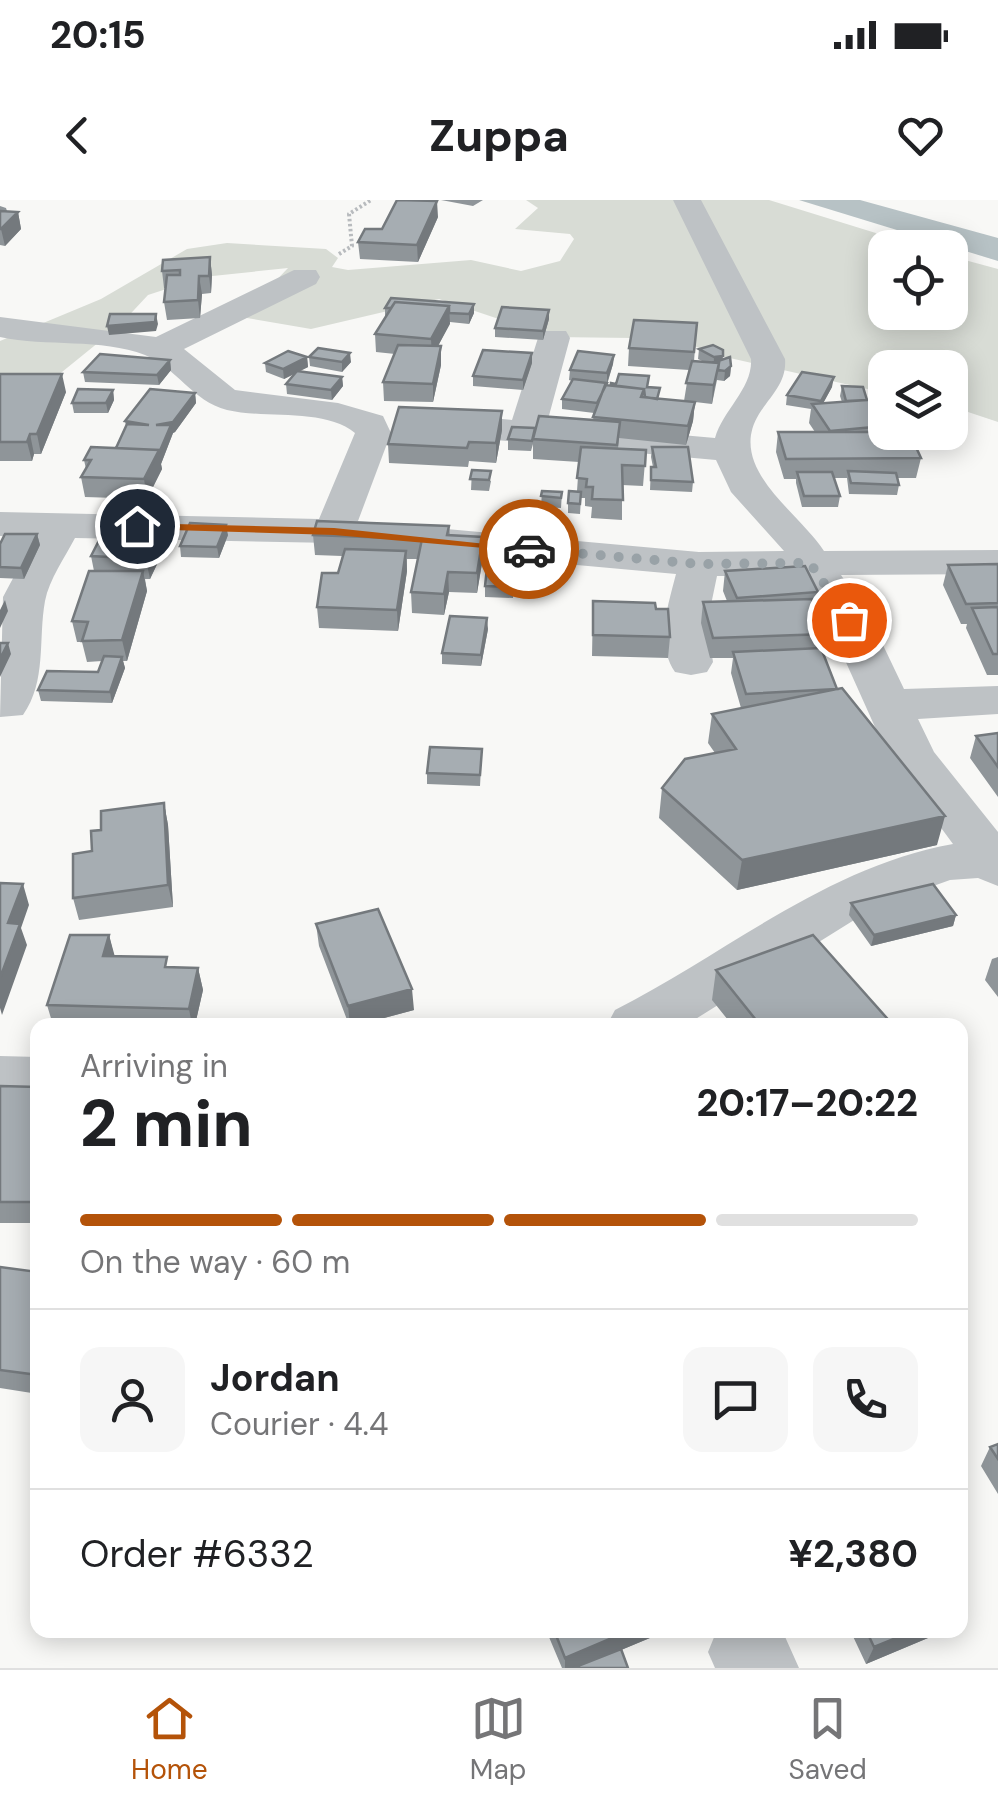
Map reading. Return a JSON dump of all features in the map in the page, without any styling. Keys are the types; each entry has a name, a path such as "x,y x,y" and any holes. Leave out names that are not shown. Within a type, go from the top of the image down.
{"street":[{"path":"688,200 762,346 769,374 738,419 730,450 745,484 799,543 849,620 912,756 996,862"},
{"path":"158,349 304,277"},
{"path":"0,327 158,349 180,361 209,392 230,401 358,418 730,450"},
{"path":"527,430 554,338"},
{"path":"334,531 373,433 370,424 358,418"},
{"path":"7,705 16,678 24,596 62,523"},
{"path":"0,524 334,531 699,564 998,562"},
{"path":"249,529 238,557 284,558"},
{"path":"691,662 685,624 699,564"},
{"path":"884,700 916,705 998,700"},
{"path":"651,1018 680,1005 844,902 892,879 964,857 996,862"},
{"path":"0,1079 30,1081"}],"path":[{"path":"304,277 352,246 348,214 371,200"}],"shaded area":[{"path":"526,200 769,200 868,231 868,330 968,330 968,261 998,269 998,422 968,412 968,350 868,350 868,389 712,354 664,332 632,338 553,337 439,299 311,329 241,317 288,268 203,277 148,295 120,325 41,389 0,394 0,341 101,299 187,249 227,243 326,249 338,258 332,267 348,270 471,260 521,271 560,261 574,239 570,234 515,229 538,208"},
{"path":"799,200 860,200 998,238 998,261 968,252 968,230 897,230"}],"building":[{"path":"397,200 437,201 417,245 358,242 365,229 382,229"},
{"path":"0,211 18,212 0,229"},
{"path":"210,257 209,276 199,276 198,300 164,302 167,275 180,275 180,270 162,271 163,260"},
{"path":"391,298 474,304 469,314 449,313 449,306 395,302 391,308 385,308"},
{"path":"395,302 449,306 431,339 375,334"},
{"path":"502,307 549,310 543,331 495,328"},
{"path":"110,314 156,314 155,322 107,326"},
{"path":"634,320 697,323 694,352 629,348"},
{"path":"398,345 441,346 433,384 383,382"},
{"path":"713,345 723,350 723,356 714,357 699,349"},
{"path":"318,348 350,353 342,362 309,357"},
{"path":"483,350 532,353 523,380 473,376"},
{"path":"288,351 307,357 283,369 265,363"},
{"path":"578,351 614,355 607,373 570,370"},
{"path":"100,354 170,360 157,375 83,372"},
{"path":"730,357 731,366 725,371 718,370 719,363 715,362"},
{"path":"692,361 719,363 714,385 686,383"},
{"path":"297,371 342,377 331,390 286,384"},
{"path":"802,372 834,377 821,401 787,395"},
{"path":"0,374 62,374 37,434 30,434 27,442 0,442"},
{"path":"619,374 649,376 647,387 660,388 657,399 645,397 644,389 611,385 616,384"},
{"path":"573,379 607,383 597,403 562,399"},
{"path":"605,385 644,389 641,397 695,402 688,426 593,417"},
{"path":"842,386 863,387 867,400 846,401"},
{"path":"78,389 113,390 106,403 72,403"},
{"path":"150,389 195,393 173,422 156,425 171,425 159,453 116,448 127,424 149,425 125,421"},
{"path":"868,400 868,428 830,431 812,404"},
{"path":"399,407 502,411 496,443 469,442 467,448 388,444"},
{"path":"539,416 620,422 617,445 533,439"},
{"path":"512,427 535,428 532,441 508,439"},
{"path":"778,432 868,432 868,450 917,450 921,458 786,459"},
{"path":"91,447 159,450 144,479 81,477 91,460 84,460"},
{"path":"581,447 646,450 645,466 622,465 623,500 592,499 593,487 586,487 587,479 577,478"},
{"path":"652,447 688,447 693,482 651,480 651,467 656,467"},
{"path":"472,470 491,471 489,480 470,479"},
{"path":"848,471 896,473 899,485 851,483"},
{"path":"797,472 832,472 840,496 804,496"},
{"path":"542,491 562,492 561,498 541,496"},
{"path":"569,491 581,492 580,504 568,503"},
{"path":"110,519 164,521 146,559 91,556"},
{"path":"317,521 449,526 447,535 483,537 477,573 448,572 444,594 411,592 422,539 313,535"},
{"path":"190,523 226,525 217,547 180,546"},
{"path":"5,534 37,534 21,568 0,567 0,544"},
{"path":"345,549 406,551 397,610 317,607 322,573 338,573"},
{"path":"488,559 515,559 513,587 485,586"},
{"path":"998,564 998,603 966,604 948,565"},
{"path":"805,566 818,592 737,598 725,571"},
{"path":"89,571 143,571 122,640 82,641 88,622 72,621"},
{"path":"812,599 826,634 713,638 703,602"},
{"path":"593,601 655,603 656,609 668,609 670,637 593,635"},
{"path":"998,607 998,654 993,654 972,608"},
{"path":"450,616 487,618 481,655 442,653"},
{"path":"0,643 8,643 0,659"},
{"path":"821,648 837,689 746,694 733,652"},
{"path":"104,656 122,657 110,692 38,690 47,671 98,672"},
{"path":"842,688 945,816 742,860 662,788 685,759 736,749 712,714"},
{"path":"998,733 998,767 976,736"},
{"path":"430,747 482,749 480,775 427,773"},
{"path":"164,803 168,885 73,898 73,854 92,851 91,831 101,830 101,811"},
{"path":"0,883 23,884 8,923 20,924 0,978"},
{"path":"933,884 956,915 874,935 851,903"},
{"path":"378,909 412,989 348,1006 316,924"},
{"path":"70,935 109,935 103,956 167,957 165,967 198,968 189,1009 47,1005"},
{"path":"813,935 887,1018 754,1018 716,970"},
{"path":"0,1086 30,1087 30,1202 0,1202"},
{"path":"0,1267 30,1271 30,1374 0,1370"},
{"path":"557,1638 612,1638 565,1658"},
{"path":"870,1638 896,1638 874,1647"},
{"path":"621,1649 628,1668 573,1668"}],"way so far":[{"path":"529,549 699,564 810,563 849,620"}],"route":[{"path":"137,526 334,531 529,549"}]}
